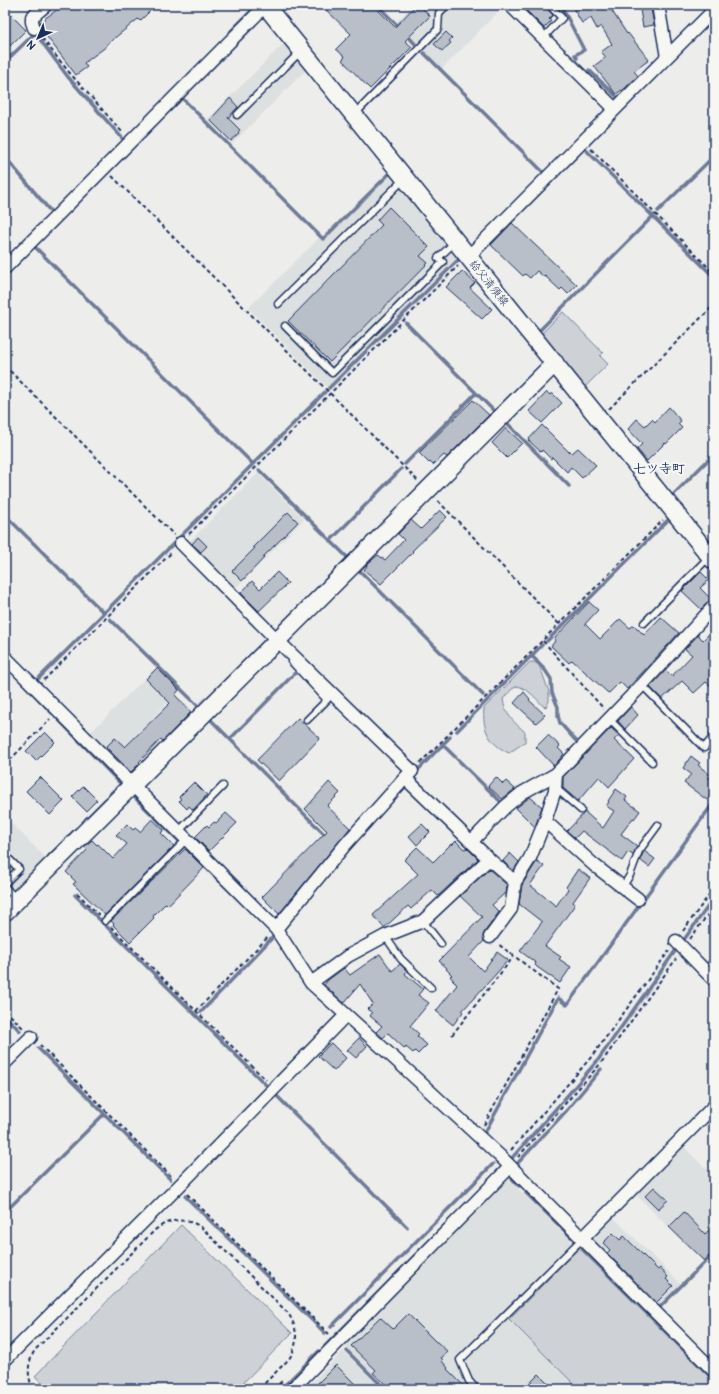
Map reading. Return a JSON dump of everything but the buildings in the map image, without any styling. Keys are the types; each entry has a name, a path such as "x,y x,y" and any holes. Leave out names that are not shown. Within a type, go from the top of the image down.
{"street":[{"path":"34,28 32,17 46,5"},
{"path":"5,268 266,5"},
{"name":"給父清須線","path":"266,5 353,115 712,559"},
{"path":"510,5 615,109"},
{"path":"658,5 668,57"},
{"path":"468,257 714,10"},
{"path":"5,912 555,363"},
{"path":"181,542 276,641 409,774 471,842 515,882"},
{"path":"471,842 505,807 522,793 556,774 642,685 714,606"},
{"path":"5,657 276,929 311,983 478,1136 714,1371"},
{"path":"276,929 345,845 409,774"},
{"path":"490,937 511,909 515,882 530,858 545,821 554,790 556,774"},
{"path":"545,821 594,865 638,899"},
{"path":"311,983 348,956 385,936 423,921 489,859"},
{"path":"680,945 714,980"},
{"path":"5,1360 346,1016"},
{"path":"5,1063 31,1036"},
{"path":"582,1239 714,1106"},
{"path":"292,1389 510,1167"}],"lane":[{"path":"353,115 438,29 439,13 447,5"},
{"path":"543,38 562,18 550,5"},
{"path":"237,116 302,51"},
{"path":"278,304 404,178"},
{"path":"285,326 332,373 443,262 438,258 455,241"},
{"path":"644,623 712,559"},
{"path":"276,641 327,700 307,720"},
{"path":"642,685 704,748 714,736"},
{"path":"610,718 652,762"},
{"path":"105,921 183,835 223,786"},
{"path":"554,790 558,790 581,810"},
{"path":"622,888 630,875 639,851 658,825"},
{"path":"5,855 19,868 5,882"},
{"path":"5,887 18,900"},
{"path":"423,921 441,944"},
{"path":"385,936 401,959 431,988"},
{"path":"476,1389 469,1381 460,1360 582,1239"}],"path":[{"path":"34,28 68,71 130,142"},
{"path":"583,141 714,273"},
{"path":"104,168 428,490 559,624"},
{"path":"36,688 468,257"},
{"path":"600,419 714,304"},
{"path":"5,366 181,542"},
{"path":"409,774 673,510"},
{"path":"542,640 610,718"},
{"path":"5,765 58,710"},
{"path":"77,893 274,1088"},
{"path":"510,1167 601,1063 680,945 714,906"},
{"path":"196,1011 276,929"},
{"path":"478,1136 558,989 490,937"},
{"path":"452,1035 514,956"},
{"path":"5,1010 329,1334"},
{"path":"33,1389 28,1375 28,1368 35,1350 155,1230 167,1223 184,1220 200,1226 288,1313 294,1324 296,1337 292,1354 289,1359 259,1389"}],"shaded area":[{"path":"413,5 497,5 501,9 442,69 396,22"},
{"path":"287,40 309,67 232,144 207,120"},
{"path":"392,173 458,258 328,388 248,308 319,238 323,241"},
{"path":"563,312 603,353 600,356 608,364 584,388 541,334"},
{"path":"258,473 304,519 234,590 187,544"},
{"path":"530,662 534,662 539,665 549,692 549,701 546,707 543,706 529,692 518,686 512,689 503,699 508,714 525,732 525,742 509,753 496,745 488,735 484,723 484,708"},
{"path":"156,667 180,690 112,759 88,735"},
{"path":"5,817 46,858 5,899"},
{"path":"682,1145 714,1177 714,1252 704,1262 634,1193"},
{"path":"506,1177 579,1248 509,1319 579,1389 388,1389 342,1343"},
{"path":"612,1216 681,1284 659,1307 594,1243 593,1235"},
{"path":"181,1225 292,1333 237,1389 48,1389 35,1376"},
{"path":"579,1248 714,1382 714,1389 579,1389 509,1319"},
{"path":"343,1351 382,1389 305,1389"}],"waterway":[{"path":"231,31 256,6 255,5"},
{"path":"377,5 399,27"},
{"path":"561,5 584,50 575,55 577,58"},
{"path":"5,56 8,59 35,33 68,77 122,138"},
{"path":"406,34 416,45"},
{"path":"424,53 545,174"},
{"path":"589,70 616,96"},
{"path":"181,97 323,239 391,172"},
{"path":"583,147 714,277"},
{"path":"658,211 714,156"},
{"path":"5,157 52,213"},
{"path":"539,331 654,215"},
{"path":"33,245 253,464"},
{"path":"329,388 459,259"},
{"path":"406,323 495,412"},
{"path":"180,537 325,392"},
{"path":"405,464 476,393"},
{"path":"507,423 569,486"},
{"path":"682,506 673,495 714,454"},
{"path":"330,541 401,469"},
{"path":"259,470 348,558"},
{"path":"5,515 104,613"},
{"path":"547,641 671,517"},
{"path":"36,681 175,542"},
{"path":"358,569 483,695"},
{"path":"110,619 199,707"},
{"path":"457,731 542,645"},
{"path":"532,656 551,679 552,693 558,707 560,723 578,743"},
{"path":"230,739 295,673"},
{"path":"20,680 52,713"},
{"path":"56,717 121,784 111,793"},
{"path":"209,718 327,837"},
{"path":"416,772 450,737"},
{"path":"443,745 503,804"},
{"path":"132,795 179,841"},
{"path":"86,819 106,799"},
{"path":"483,1136 558,998 567,1005 714,802"},
{"path":"49,856 76,829"},
{"path":"189,851 259,920"},
{"path":"75,895 269,1088"},
{"path":"683,941 714,898"},
{"path":"201,1012 274,936"},
{"path":"511,1159 598,1060 678,947"},
{"path":"706,965 714,957"},
{"path":"5,1016 20,1031"},
{"path":"38,1048 170,1179"},
{"path":"516,1165 567,1110 601,1069"},
{"path":"276,1095 407,1227"},
{"path":"5,1212 104,1114"},
{"path":"331,1327 493,1164"},
{"path":"508,1174 519,1186"},
{"path":"526,1193 571,1237"},
{"path":"185,1196 325,1333"},
{"path":"325,1346 449,1221"},
{"path":"583,1249 714,1380"},
{"path":"660,1307 714,1253"},
{"path":"281,1389 319,1351"},
{"path":"347,1351 385,1389"}],"district":[{"name":"七ツ寺町","path":"659,469"}]}
